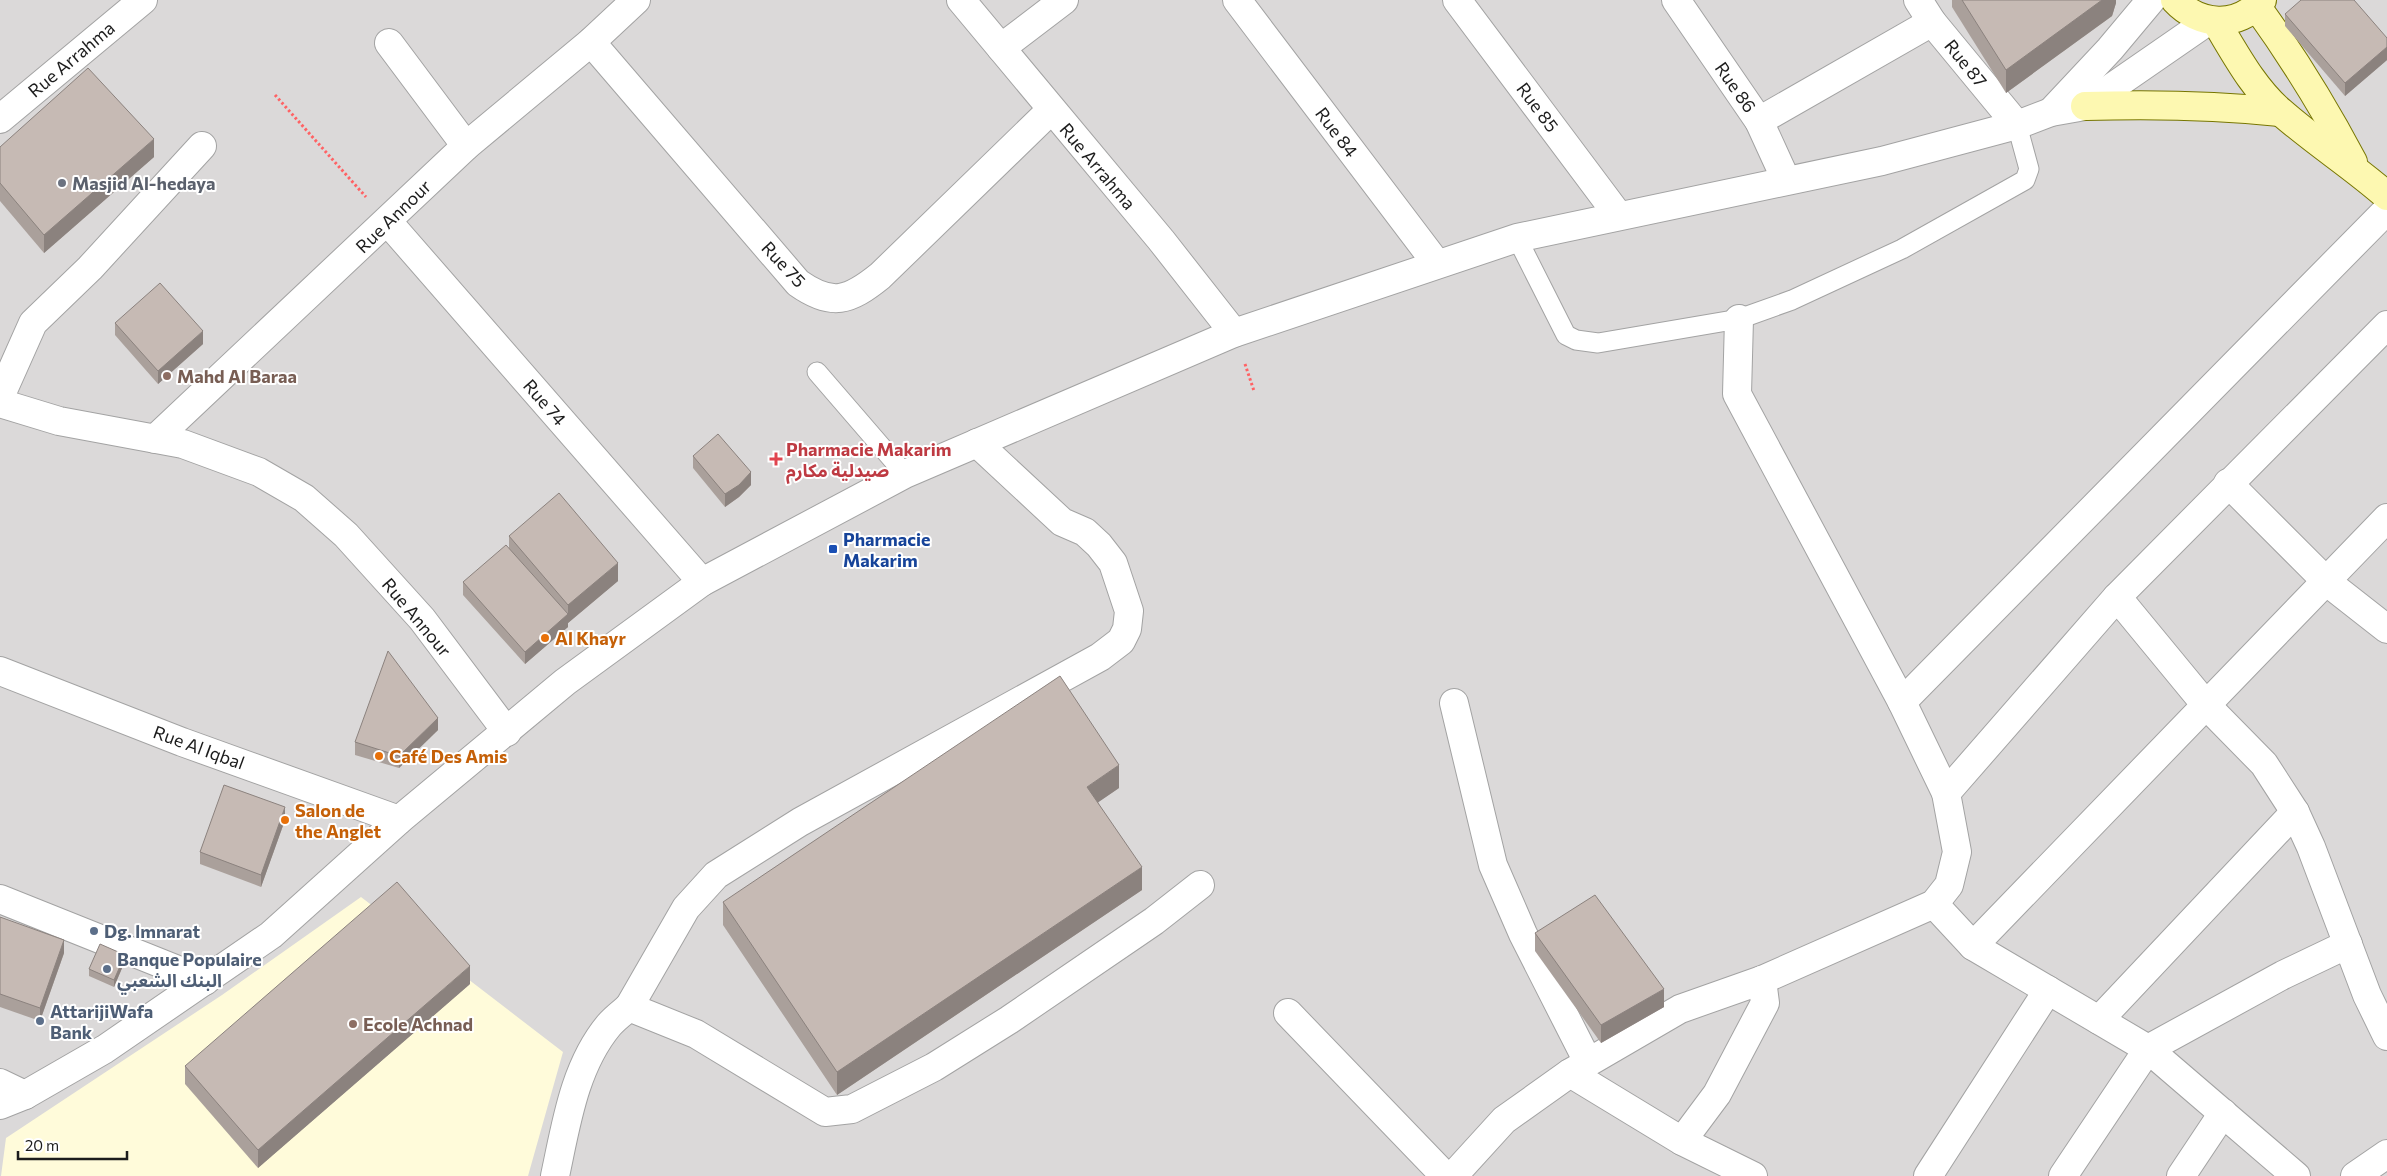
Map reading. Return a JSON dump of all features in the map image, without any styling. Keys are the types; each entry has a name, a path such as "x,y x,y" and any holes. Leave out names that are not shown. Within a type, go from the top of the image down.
{"main road":[{"path":"2175,0 2194,16 2212,21 2244,16 2259,3 2327,112 2356,168"},
{"path":"2212,21 2249,76 2280,112 2356,168 2387,196"},
{"path":"2085,106 2150,104 2216,105 2280,112"}],"street":[{"name":"Rue Arrahma","path":"0,119 143,0"},
{"name":"Rue Annour","path":"155,439 388,222 466,146 591,42 636,0"},
{"name":"Rue Arrahma","path":"961,0 1161,240 1234,333"},
{"path":"1001,48 1064,0"},
{"name":"Rue 84","path":"1237,0 1437,264"},
{"name":"Rue 85","path":"1456,0 1618,215"},
{"name":"Rue 86","path":"1676,0 1759,121 1786,180"},
{"name":"Rue 87","path":"1918,0 1932,22 2017,124"},
{"path":"2051,112 2110,49 2151,0"},
{"path":"0,1105 25,1095 105,1049 271,934 399,820 566,682 702,582 905,474 1234,333 1517,238 1618,215 1882,161 2017,124 2051,112 2085,106 2212,21"},
{"path":"1759,121 1932,22"},
{"name":"Rue 75","path":"591,42 798,283 815,295 826,298 852,295 880,276 1051,110"},
{"path":"389,43 466,146"},
{"path":"0,397 33,323 90,268 202,146"},
{"path":"1902,702 2387,210"},
{"name":"Rue 74","path":"388,222 702,582"},
{"path":"1453,1176 1504,1120 1579,1067 1680,1009 1762,980 1934,904 1949,885 1957,852 1946,793 1902,702 1736,394 1739,319"},
{"path":"1946,793 2117,597 2387,325"},
{"name":"Rue Annour","path":"0,403 59,421 183,444 259,472 304,498 346,535 422,619 507,732"},
{"path":"554,1176 574,1091 589,1058 609,1025 629,1007 686,908 716,875 800,822 1100,657 1120,641 1127,629 1128,611 1113,563 1099,545 1085,532 1062,522 977,443"},
{"path":"2228,484 2327,582 2387,629"},
{"path":"1973,946 2387,518"},
{"path":"2117,597 2206,705 2264,764 2295,812 2311,846 2367,994 2387,1036"},
{"name":"Rue Al Iqbal","path":"0,671 182,742 399,820"},
{"path":"1454,703 1493,865 1579,1067 1682,1141 1753,1176"},
{"path":"2099,1020 2295,812"},
{"path":"629,1007 696,1034 825,1112 852,1109 934,1067 1009,1020 1154,920 1200,885"},
{"path":"0,899 205,981"},
{"path":"1934,904 1973,946 2148,1049 2296,1176"},
{"path":"2063,1176 2148,1049 2283,976 2348,944"},
{"path":"1682,1141 1717,1094 1765,1003 1762,980"},
{"path":"1928,1176 2048,990"},
{"path":"1288,1013 1445,1176"},
{"path":"0,1083 25,1095"},
{"path":"2181,1176 2223,1113"},
{"path":"2356,1176 2387,1154"}],"lane":[{"path":"1517,238 1566,335 1576,340 1598,343 1739,319 1792,300 1902,248 2025,180 2029,169 2017,124"},
{"path":"816,372 905,474"}],"path":[{"path":"275,95 388,222"}],"shaded area":[{"path":"0,0 2387,0 2387,1176 0,1176"},
{"name":"Ecole Achnad","path":"361,897 563,1052 528,1176 1,1176 6,1138 222,995"}],"building":[{"path":"1962,0 2102,0 2006,70"},
{"path":"2301,0 2354,0 2387,38 2387,47 2345,83 2285,14"},
{"name":"Masjid Al-hedaya","path":"88,68 154,139 44,235 0,183 0,147"},
{"path":"160,283 203,331 158,371 115,323"},
{"path":"718,434 751,472 739,485 725,494 693,456"},
{"path":"559,493 618,563 568,605 509,536"},
{"path":"506,545 568,614 525,652 463,582"},
{"path":"388,651 438,718 399,756 355,742"},
{"path":"1060,676 1119,765 1087,787 1142,867 837,1072 723,902"},
{"path":"224,785 285,807 261,875 200,852"},
{"path":"397,882 470,966 258,1150 185,1066"},
{"path":"1595,895 1664,989 1601,1025 1535,933"},
{"path":"0,917 64,940 40,1008 0,994"},
{"name":"Banque Populaire البنك الشعبي","path":"100,944 125,955 114,980 89,969"}],"place":[{"name":"Masjid Al-hedaya","path":"62,183"},
{"name":"Mahd Al Baraa","path":"167,376"},
{"name":"Pharmacie Makarim صيدلية مكارم","path":"776,459"},
{"name":"Pharmacie Makarim","path":"833,549"},
{"name":"Al Khayr","path":"545,638"},
{"name":"Café Des Amis","path":"379,756"},
{"name":"Salon de the Anglet","path":"285,820"},
{"name":"Dg. lmnarat","path":"94,931"},
{"name":"Banque Populaire البنك الشعبي","path":"107,969"},
{"name":"AttarijiWafa Bank","path":"40,1021"},
{"name":"Ecole Achnad","path":"353,1024"}]}
